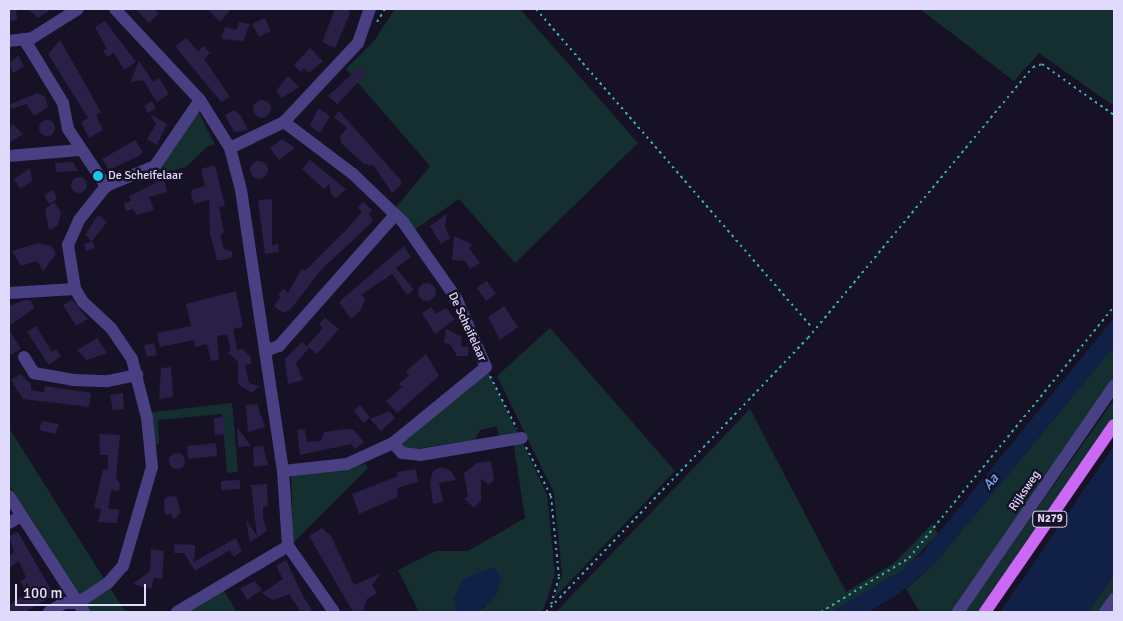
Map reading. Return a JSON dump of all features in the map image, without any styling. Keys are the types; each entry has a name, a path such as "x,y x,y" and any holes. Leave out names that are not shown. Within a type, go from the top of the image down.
{"main road":[{"name":"N279","path":"985,612 1114,425"}],"street":[{"path":"9,41 24,39 78,9"},
{"path":"115,9 200,100 230,148 241,190 257,322 265,351 283,471 288,546 334,612"},
{"path":"230,148 284,122 358,44 370,9"},
{"path":"24,39 62,103 68,129 80,150 106,186"},
{"path":"81,608 123,566 152,467 137,375 123,343 75,289 68,245 79,220 106,186 154,166 200,100"},
{"name":"De Scheifelaar","path":"283,471 347,464 393,443 486,367 456,298 396,215 353,174 284,122"},
{"path":"9,156 80,150"},
{"path":"265,351 279,346 396,215"},
{"path":"9,293 75,289"},
{"path":"24,357 34,373 73,380 99,381 137,375"},
{"name":"Rijksweg","path":"958,612 1114,386"},
{"path":"393,443 402,453 420,455 522,438"},
{"path":"9,496 81,608"},
{"path":"9,523 21,516"},
{"path":"177,612 288,546"},
{"path":"1105,612 1114,599"},
{"path":"49,612 64,603 81,608"}],"path":[{"path":"536,9 810,321 812,329"},
{"path":"546,612 812,329 1033,67 1042,64 1114,115"},
{"path":"822,612 909,558 1114,307"},
{"path":"486,367 551,496 558,577 551,608"}],"green space":[{"path":"395,9 520,9 638,143 515,263 459,199 411,232 392,212 430,166 346,69 374,41"},
{"path":"920,9 1114,9 1114,106 1039,53 1014,81"},
{"path":"198,111 215,145 208,146 186,167 141,179 151,172"},
{"path":"550,328 675,471 554,598 562,574 554,493 497,376"},
{"path":"1114,346 1114,383 954,612 920,612 906,589 936,562"},
{"path":"486,367 518,434 499,437 497,426 480,430 475,440 406,450 399,446"},
{"path":"1114,400 1114,416 979,612 964,612"},
{"path":"232,403 238,472 227,473 222,414 158,420 159,443 152,446 146,413"},
{"path":"750,409 846,592 894,563 932,524 938,534 903,570 831,612 556,612"},
{"path":"9,428 106,582 82,597 9,485"},
{"path":"521,439 547,495 555,574 544,608 540,612 474,612 487,606 464,579 454,599 457,612 419,612 398,570 436,551 468,551 525,518 513,440"},
{"path":"366,464 368,468 293,543 291,474"},
{"path":"1114,574 1114,594 1101,612 1088,612"},
{"path":"221,586 237,612 181,612"},
{"path":"110,588 126,612 88,612 83,605"}],"water":[{"name":"Aa","path":"1114,318 1114,346 936,562 900,593 868,612 831,612 902,570 924,551"},
{"path":"1114,446 1114,574 1088,612 1000,612"},
{"path":"490,568 496,569 501,578 496,597 475,612 457,612 454,599 464,579"}],"building":[{"path":"9,9 16,9 17,20 9,21"},
{"path":"28,9 52,9 38,18"},
{"path":"135,9 154,9 159,14 149,23"},
{"path":"207,9 231,9 220,22"},
{"path":"335,9 349,9 350,14 335,48 322,42"},
{"path":"265,18 271,31 259,37 252,24"},
{"path":"105,21 136,62 124,70 114,53 107,57 103,51 107,49 95,27"},
{"path":"239,22 250,24 243,41 221,39 225,27 237,30"},
{"path":"186,38 198,51 203,46 210,53 204,59 230,97 221,102 179,51 176,46"},
{"path":"60,40 101,112 96,115 103,130 89,138 81,122 88,118 48,54"},
{"path":"310,48 323,61 309,73 304,68 301,72 294,65"},
{"path":"18,56 24,66 13,73 9,63"},
{"path":"139,61 153,82 159,78 169,94 157,102 143,80 130,82"},
{"path":"360,67 366,74 337,104 328,96"},
{"path":"288,76 299,87 282,98 276,91"},
{"path":"37,93 45,97 48,107 34,116 26,104 12,109 9,105"},
{"path":"262,100 268,103 271,109 268,115 262,118 256,115 253,109 256,103"},
{"path":"152,101 156,108 148,113 144,106"},
{"path":"318,108 330,116 320,133 310,126"},
{"path":"234,110 241,116 248,130 234,132 225,115"},
{"path":"339,111 400,179 402,184 392,193 374,166 364,164 341,143 340,136 347,128 334,117"},
{"path":"150,114 167,124 157,145 147,139 156,124"},
{"path":"47,120 55,128 47,136 39,128"},
{"path":"12,124 23,134 9,143 9,130"},
{"path":"282,139 295,148 279,160 270,148"},
{"path":"135,140 143,152 139,156 109,170 102,159"},
{"path":"310,160 346,189 337,198 332,196 329,184 324,189 302,169"},
{"path":"259,161 265,164 268,170 265,176 259,179 253,176 250,170 253,164"},
{"path":"73,162 78,171 56,172 55,163"},
{"path":"215,165 225,206 219,207 224,233 220,235 224,249 233,252 231,258 222,260 217,260 210,234 209,200 194,204 191,195 192,190 205,186 201,169"},
{"path":"30,168 32,181 20,189 14,179"},
{"path":"79,177 85,179 87,185 85,191 79,193 73,191 71,185 73,179"},
{"path":"164,179 167,192 149,197 154,210 137,215 133,209 126,211 124,203 131,201 129,196"},
{"path":"53,190 57,199 49,204 44,195"},
{"path":"272,199 272,245 278,244 279,252 265,254 258,200"},
{"path":"54,202 61,213 58,225 49,230 45,209"},
{"path":"363,202 372,210 369,214 373,221 320,271 291,309 285,313 274,306 281,297 278,295 283,289 288,293 302,268 305,271 362,212 358,208"},
{"path":"447,214 445,227 450,238 441,244 430,226"},
{"path":"98,215 107,222 92,241 85,235"},
{"path":"454,236 472,244 469,248 480,263 470,269 465,261 452,260"},
{"path":"92,241 95,248 86,251 84,244"},
{"path":"38,243 51,246 56,254 43,271 37,261 21,266 12,251"},
{"path":"404,246 411,257 396,268 414,290 407,295 392,274 361,295 365,299 361,310 351,319 339,302"},
{"path":"487,281 496,294 486,301 477,288"},
{"path":"427,283 433,286 436,292 433,298 427,301 421,298 418,292 421,286"},
{"path":"236,291 243,327 233,329 237,350 243,349 251,357 251,364 245,365 249,383 259,386 252,393 238,384 238,362 227,352 231,351 227,334 217,336 219,360 211,361 207,344 195,347 194,340 160,347 157,333 191,326 186,304"},
{"path":"24,300 30,300 35,308 9,326 9,306"},
{"path":"72,300 88,319 76,326 63,305"},
{"path":"504,306 518,327 500,340 488,317"},
{"path":"431,307 436,314 446,308 455,319 435,334 422,313"},
{"path":"325,318 339,329 317,354 307,346 323,328 319,324"},
{"path":"36,326 52,352 56,349 61,356 49,365 27,332"},
{"path":"446,329 462,337 461,346 469,347 468,356 457,356 450,344 444,343"},
{"path":"9,330 21,349 9,356"},
{"path":"97,338 107,353 87,360 77,350"},
{"path":"302,342 309,348 296,363 303,380 288,384 285,359"},
{"path":"154,343 157,355 147,357 144,345"},
{"path":"426,354 439,376 397,413 386,401 402,387 399,384 409,375 406,371"},
{"path":"171,367 173,397 159,399 161,368"},
{"path":"20,374 31,384 31,390 44,392 45,386 91,393 89,407 23,399 11,380"},
{"path":"123,393 124,409 113,410 110,395"},
{"path":"257,404 265,427 248,432 246,405"},
{"path":"360,405 370,417 364,423 354,411"},
{"path":"389,411 395,418 381,431 370,419"},
{"path":"224,417 225,434 215,435 214,418"},
{"path":"42,421 59,424 55,434 39,430"},
{"path":"237,427 251,446 238,447"},
{"path":"305,429 307,442 321,441 324,432 346,429 354,430 364,442 355,449 351,444 300,455 297,430"},
{"path":"99,434 120,435 116,477 120,484 119,491 111,490 108,508 119,510 117,523 98,522 101,509 94,508 103,469 108,470 108,455 100,455"},
{"path":"216,443 217,456 188,459 187,446"},
{"path":"263,446 268,465 254,467 253,447"},
{"path":"177,453 183,455 185,461 183,467 177,469 171,467 169,461 171,455"},
{"path":"491,461 494,480 489,485 481,479 481,501 474,508 464,498 468,497 464,473 477,463"},
{"path":"441,467 451,471 456,480 439,483 443,502 433,504 430,482 433,471"},
{"path":"416,469 418,482 397,488 398,497 359,514 352,494 398,476 397,472"},
{"path":"240,480 240,489 221,490 221,481"},
{"path":"267,484 268,506 263,507 263,519 267,531 250,542 246,520 257,536 251,485"},
{"path":"176,496 181,512 173,520 172,514 165,515 164,502 166,497"},
{"path":"322,528 331,536 354,585 381,573 372,585 377,593 367,599 363,612 353,612 309,536"},
{"path":"18,532 54,595 25,612 9,612 9,605 27,593 20,581 26,578 19,561 9,568 9,556 14,552 9,536"},
{"path":"236,538 242,551 234,557 230,550 195,571 184,553 174,553 175,544 195,545 194,562"},
{"path":"151,549 164,551 162,579 154,578 151,589 133,584 150,571"},
{"path":"286,560 303,596 313,612 301,612 289,594 273,600 262,593 283,579 276,566"},
{"path":"255,581 262,590 247,600 240,588"}],"place":[{"name":"De Scheifelaar","path":"98,176"}]}
